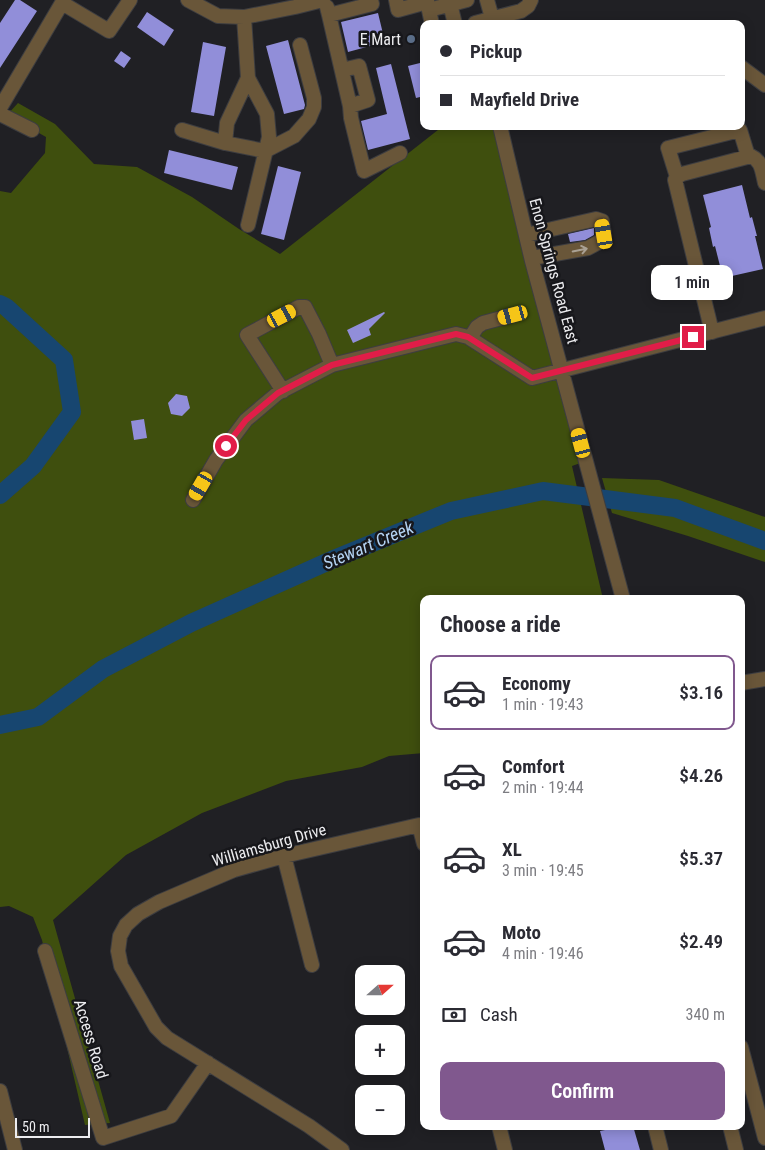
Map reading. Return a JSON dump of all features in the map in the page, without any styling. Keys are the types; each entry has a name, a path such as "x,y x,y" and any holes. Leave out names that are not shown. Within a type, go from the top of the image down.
{"street":[{"path":"0,108 60,1 109,31 130,0"},
{"path":"188,0 218,16 244,17 324,0 342,70 364,172 400,153"},
{"path":"329,15 372,4 372,0"},
{"path":"396,0 398,10 429,9 468,0 474,20"},
{"path":"487,0 492,18"},
{"path":"485,20 521,11 528,6 531,0"},
{"path":"450,4 454,20"},
{"path":"244,17 248,78 267,114 269,138 248,225"},
{"path":"182,130 266,151 294,136 309,119 314,107 314,98 300,45"},
{"path":"745,70 765,86"},
{"path":"225,142 227,123 248,78"},
{"path":"0,114 32,130"},
{"name":"Enon Springs Road East","path":"501,130 526,235 622,595"},
{"path":"712,332 676,186 675,180 677,177 668,148 740,130 748,156"},
{"path":"677,177 682,174 751,156 757,159 760,164 765,182"},
{"path":"526,235 596,219 602,221 604,234 602,241 588,248 532,258"},
{"path":"283,390 247,335 299,307 305,307 332,365"},
{"path":"470,338 477,327 513,315"},
{"path":"193,500 216,460 246,420 278,393 332,365 456,334 470,338 532,378 765,318"},
{"path":"745,682 765,679"},
{"name":"Williamsburg Drive","path":"342,1150 309,1126 167,1038 156,1027 121,966 118,951 120,936 126,925 138,914 158,902 234,870 284,856 419,825 420,829"},
{"path":"284,856 312,965"},
{"name":"Access Road","path":"45,951 103,1138 170,1116 208,1064"},
{"path":"745,1077 747,1091 765,1138"},
{"path":"1,1096 15,1150"},
{"path":"500,1130 505,1150"},
{"path":"656,1130 661,1150"},
{"path":"731,1130 736,1150"}],"green space":[{"path":"18,103 55,124 94,164 137,167 192,197 280,254 438,130 501,130 586,461 572,466 602,595 420,595 420,753 389,756 362,767 286,781 202,813 126,855 53,920 110,1123 85,1125 42,940 33,917 9,906 0,907 0,191 11,193 45,153 46,137 7,115"},
{"path":"602,478 659,480 765,517 765,562 612,513"}],"building":[{"path":"15,0 20,0 37,11 0,68 0,23"},
{"path":"147,12 174,30 164,46 137,27"},
{"path":"378,13 385,42 348,52 341,22"},
{"path":"288,40 305,105 304,109 284,114 266,46"},
{"path":"203,42 226,47 214,116 191,112"},
{"path":"121,51 131,58 124,68 114,61"},
{"path":"420,63 420,97 416,98 408,66"},
{"path":"391,64 410,139 368,150 361,121 387,114 376,68"},
{"path":"169,150 238,167 232,190 164,173"},
{"path":"278,166 301,172 284,240 261,234"},
{"path":"742,185 750,218 752,217 757,236 755,236 763,269 723,278 715,246 713,247 709,228 711,227 703,195"},
{"path":"594,228 594,235 585,240 570,242 568,234"},
{"path":"384,312 369,329 371,335 353,343 347,330"},
{"path":"176,394 187,396 190,408 182,416 171,414 168,403"},
{"path":"144,419 147,438 134,440 131,421"},
{"path":"634,1130 640,1150 605,1150 600,1131"}],"waterway":[{"name":"Stewart Creek","path":"0,304 6,307 64,360 72,412 33,466 0,495"},
{"name":"Stewart Creek","path":"0,725 38,717 103,669 191,623 336,558 451,511 543,491 675,508 765,541"}],"place":[{"name":"E Mart","path":"411,39"}],"route":[{"path":"226,446 246,420 278,393 332,365 456,334 468,337 532,378 693,337"}]}
